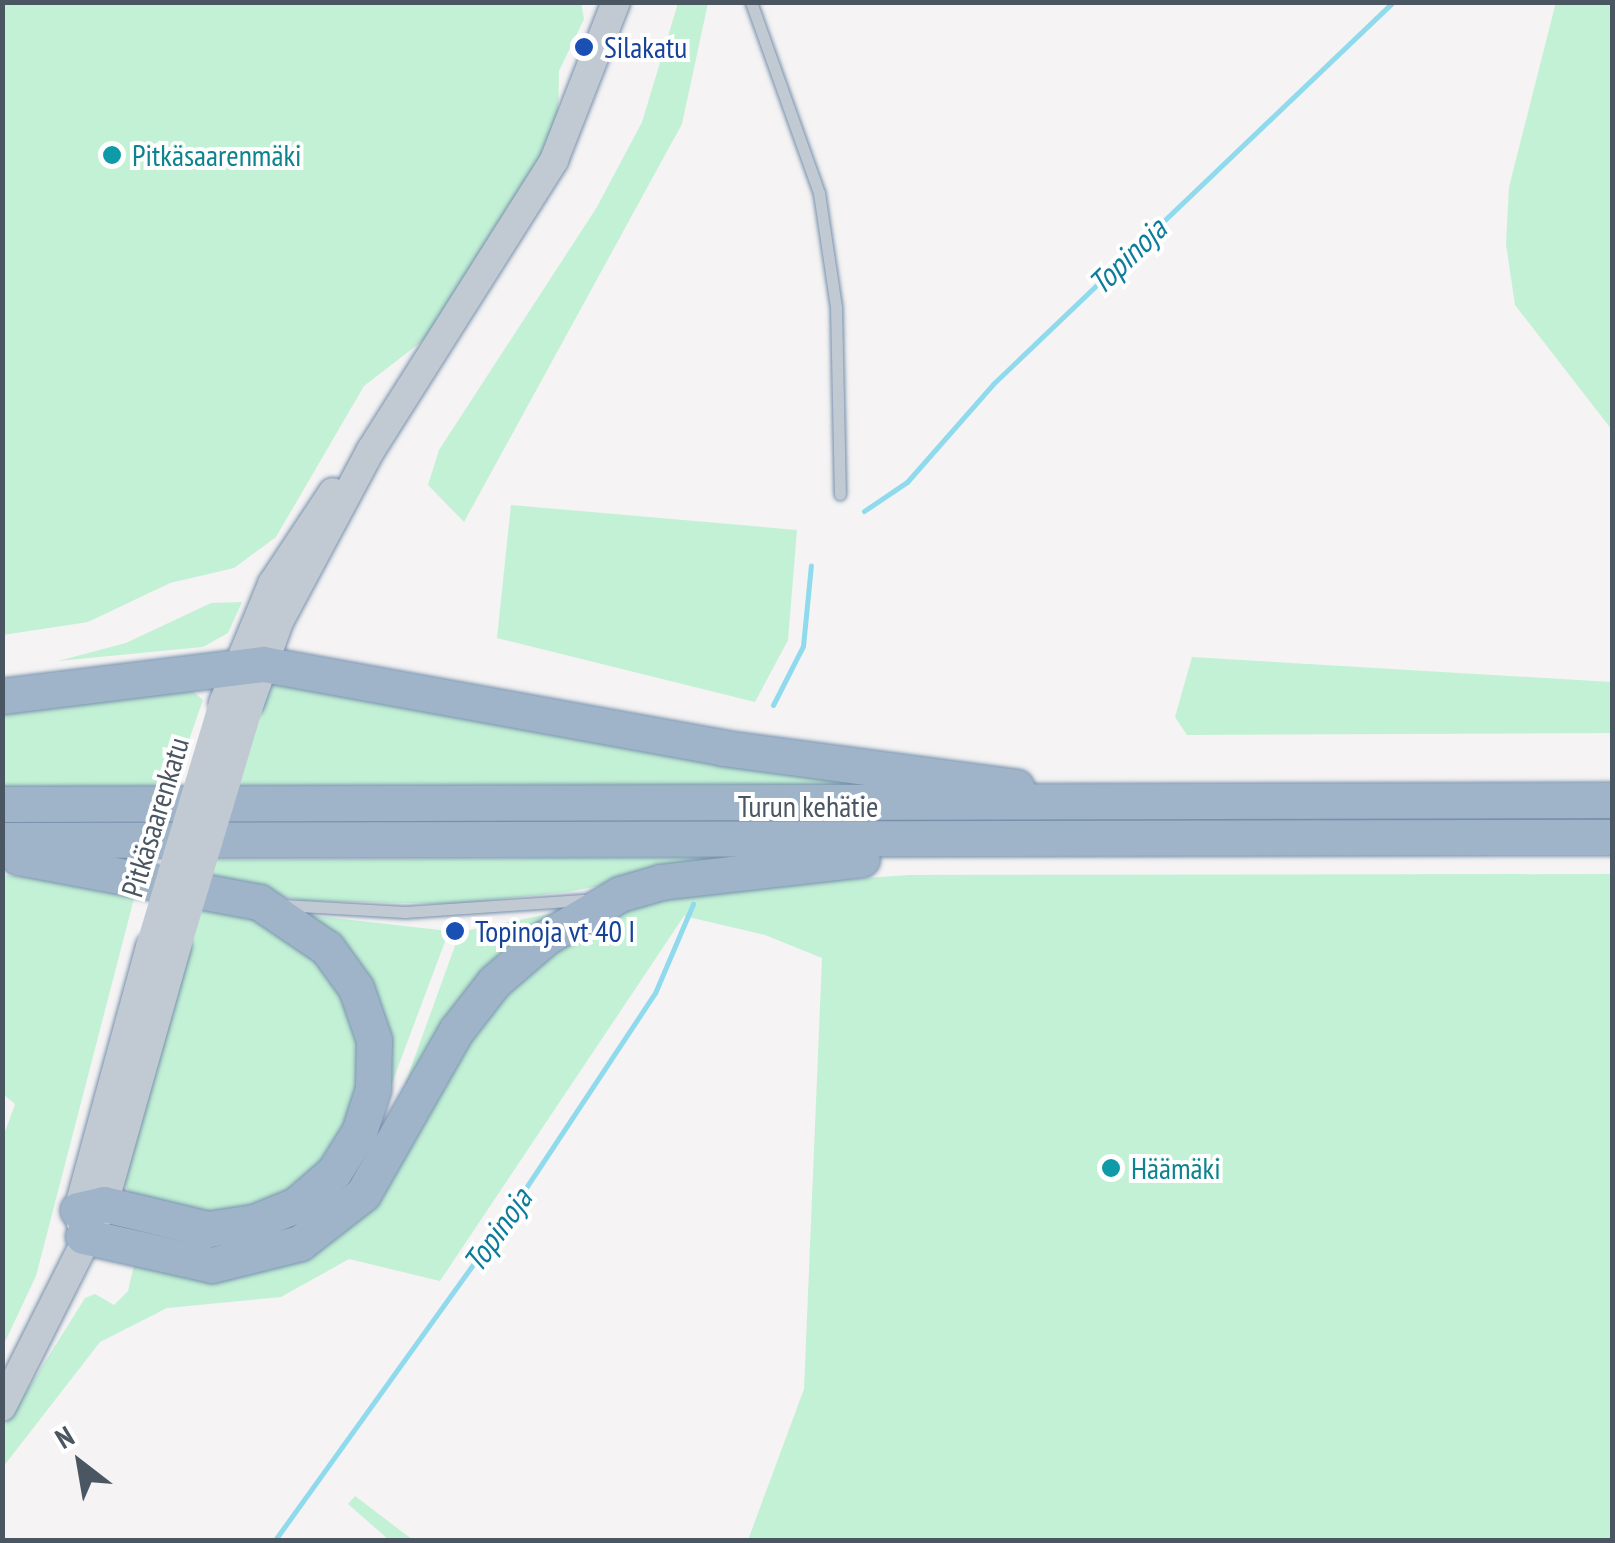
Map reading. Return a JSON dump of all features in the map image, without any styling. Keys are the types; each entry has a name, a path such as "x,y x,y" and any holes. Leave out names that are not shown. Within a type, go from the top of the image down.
{"highway":[{"path":"2,696 250,665 776,756 1162,804"},
{"name":"Turun kehätie","path":"2,840 996,841 1162,804 1612,800"},
{"name":"Turun kehätie","path":"2,804 1072,822 1612,837"},
{"path":"89,1216 212,1265 276,1253 322,1230 363,1194 440,1056 494,982 545,938 620,894 706,874 996,841"},
{"path":"2,854 259,902 327,948 356,988 375,1052 374,1089 360,1132 316,1191 254,1222 192,1228 89,1216"}],"street":[{"name":"Pitkäsaarenkatu","path":"2,1407 89,1216 163,947 250,665 370,450 528,207 594,68 616,2"}],"lane":[{"path":"750,2 819,193 836,307 840,494"},
{"path":"259,902 352,912 443,912 539,908 620,894"}],"green space":[{"path":"581,2 584,19 559,71 558,118 543,153 434,332 364,386 276,537 234,568 170,583 88,622 3,635 2,3"},
{"path":"1556,2 1612,3 1612,430 1515,305 1506,244 1509,187"},
{"path":"678,3 708,3 682,124 464,522 428,485 439,450 597,207 642,122"},
{"path":"511,505 797,530 788,640 755,702 497,638"},
{"path":"242,602 228,633 203,647 58,661 126,643 211,603"},
{"path":"1192,657 1612,682 1612,733 1187,735 1175,717"},
{"path":"270,674 929,785 236,786"},
{"path":"186,685 203,700 171,791 3,790 2,706"},
{"path":"756,857 567,892 455,904 304,901 207,881 212,860"},
{"path":"1612,874 1612,1540 748,1540 804,1389 822,958 765,935 684,916 440,1281 349,1259 281,1297 167,1308 100,1342 3,1467 3,1429 85,1298 95,1294 114,1305 128,1291 134,1265 196,1277 269,1270 312,1250 461,1044 520,975 609,913 704,889 909,875"},
{"path":"3,875 137,887 36,1276 3,1346 2,1140 15,1104 3,1094"},
{"path":"202,896 298,937 355,1011 361,1069 352,1110 327,1156 286,1193 222,1215 134,1199 121,1179"},
{"path":"563,911 413,1089 405,1084 460,932"},
{"path":"298,914 449,931 386,1099 385,1049"},
{"path":"355,1496 413,1540 389,1540 348,1504"}],"waterway":[{"name":"Topinoja","path":"864,511 907,482 993,384 1393,2"},
{"name":"Topinoja","path":"773,705 803,646 811,565"},
{"name":"Topinoja","path":"275,1540 498,1230 655,993 693,904"}],"place":[{"name":"Silakatu","path":"584,47"},
{"name":"Pitkäsaarenmäki","path":"112,155"},
{"name":"Topinoja vt 40 I","path":"455,931"},
{"name":"Häämäki","path":"1111,1168"}]}
